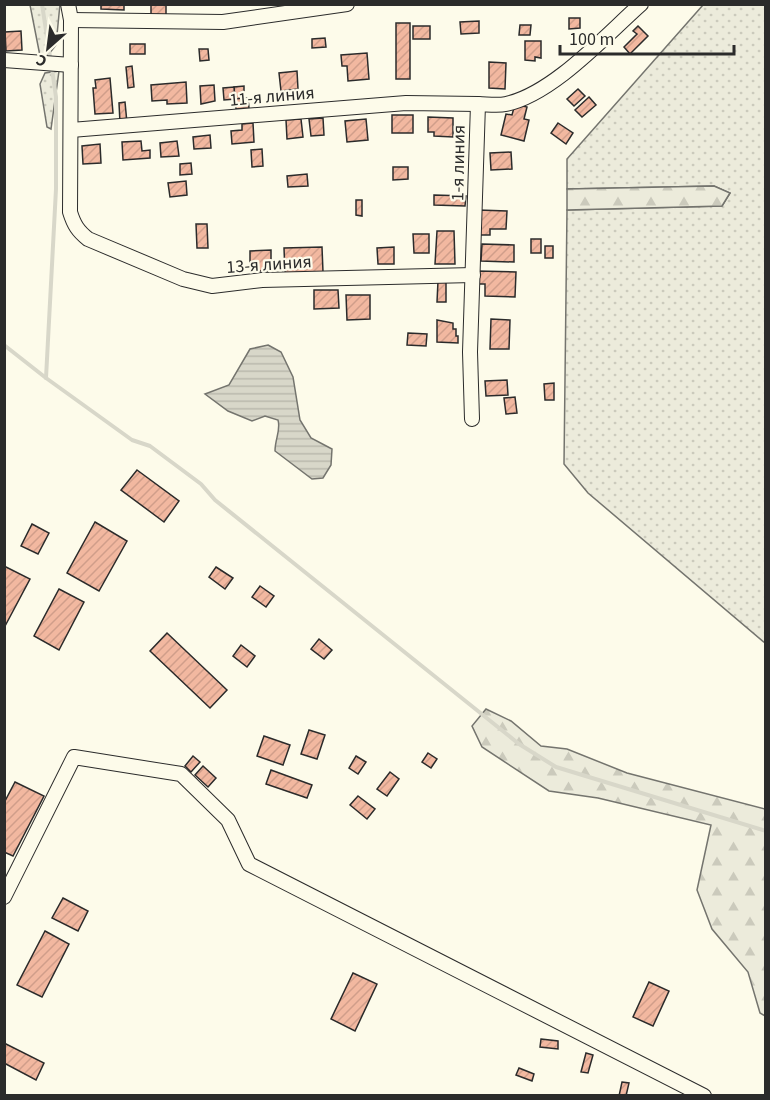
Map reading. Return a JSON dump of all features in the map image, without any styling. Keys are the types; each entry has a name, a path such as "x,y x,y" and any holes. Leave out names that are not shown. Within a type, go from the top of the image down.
{"street":[{"path":"68,4 71,20 71,130"},
{"path":"71,20 223,22 347,4"},
{"name":"1-я линия","path":"472,419 470,352 477,104 505,105 532,95 566,72 640,4"},
{"path":"4,60 71,64"},
{"name":"11-я линия","path":"71,130 406,103 477,104"},
{"name":"13-я линия","path":"71,130 70,212 73,223 79,231 88,239 183,279 212,286 262,280 473,275"},
{"path":"4,897 74,757 181,774 228,820 249,864 705,1095"}],"green space":[{"path":"60,4 56,45 45,59 40,56 30,5"},
{"path":"703,5 765,5 765,643 588,493 564,464 567,210 722,206 730,193 714,186 567,189 567,159"},
{"path":"59,71 51,129 47,127 40,84 45,73"},
{"path":"714,186 730,193 722,206 567,210 567,189"},
{"path":"486,709 511,721 541,746 567,749 627,773 765,809 765,1016 760,1013 748,972 712,929 697,890 711,825 598,798 549,791 482,747 472,726"}],"shaded area":[{"path":"268,345 281,352 293,377 300,420 311,438 332,449 331,465 323,478 312,479 275,451 278,420 265,416 252,421 228,411 205,394 229,385 250,349"}],"building":[{"path":"101,4 124,4 124,10 101,9"},
{"path":"151,4 166,4 166,16 151,16"},
{"path":"569,18 580,18 580,28 569,29"},
{"path":"479,21 479,33 461,34 460,22"},
{"path":"396,23 410,23 410,79 396,79"},
{"path":"520,25 531,25 530,35 519,35"},
{"path":"413,26 430,26 430,39 413,39"},
{"path":"638,26 648,36 630,54 624,47 637,34 633,31"},
{"path":"21,31 22,50 6,51 5,32"},
{"path":"325,38 326,47 312,48 312,39"},
{"path":"525,41 541,41 541,58 535,57 535,61 525,60"},
{"path":"130,44 145,44 145,54 130,54"},
{"path":"199,49 208,49 209,60 200,61"},
{"path":"367,53 369,79 348,81 347,66 342,66 341,55"},
{"path":"489,62 506,63 505,89 489,88"},
{"path":"132,66 134,87 128,88 126,67"},
{"path":"297,71 298,89 281,91 279,73"},
{"path":"110,78 113,113 95,114 93,88 96,88 95,80"},
{"path":"186,82 187,103 167,104 167,100 152,101 151,85"},
{"path":"214,85 215,101 201,104 200,86"},
{"path":"244,86 244,98 235,99 234,87"},
{"path":"234,87 235,99 224,100 223,88"},
{"path":"578,89 585,96 574,106 567,99"},
{"path":"589,97 596,105 582,117 575,110"},
{"path":"248,98 249,108 236,109 235,99"},
{"path":"125,102 127,123 120,123 119,103"},
{"path":"515,104 527,107 524,119 529,120 524,141 501,135 506,114 512,115"},
{"path":"392,115 413,115 413,133 392,133"},
{"path":"428,117 453,118 453,137 434,136 434,132 428,132"},
{"path":"323,118 324,135 311,136 309,119"},
{"path":"301,119 303,137 287,139 286,120"},
{"path":"366,119 368,140 347,142 345,121"},
{"path":"253,123 254,142 232,144 231,131 242,130 242,124"},
{"path":"558,123 573,133 566,144 551,133"},
{"path":"210,135 211,148 194,149 193,137"},
{"path":"141,141 142,151 150,150 150,158 123,160 122,142"},
{"path":"177,141 179,156 161,157 160,143"},
{"path":"100,144 101,163 83,164 82,146"},
{"path":"262,149 263,166 252,167 251,150"},
{"path":"511,152 512,169 491,170 490,153"},
{"path":"191,163 192,174 180,175 180,164"},
{"path":"393,167 408,167 408,179 393,180"},
{"path":"307,174 308,186 288,187 287,176"},
{"path":"186,181 187,195 170,197 168,183"},
{"path":"434,195 466,196 465,206 434,205"},
{"path":"356,200 362,200 362,216 356,215"},
{"path":"478,210 507,211 506,229 490,229 490,235 477,235"},
{"path":"196,224 207,224 208,248 197,248"},
{"path":"437,231 454,231 455,264 435,264"},
{"path":"413,234 429,234 429,253 414,253"},
{"path":"531,239 541,239 541,253 531,253"},
{"path":"482,244 514,245 514,262 481,261"},
{"path":"545,246 553,246 553,258 545,258"},
{"path":"322,247 323,272 285,273 284,248"},
{"path":"394,247 394,264 378,264 377,248"},
{"path":"271,250 271,271 250,271 250,251"},
{"path":"477,271 516,272 515,297 485,296 485,284 477,284"},
{"path":"438,281 446,282 446,302 437,302"},
{"path":"314,290 338,290 339,308 314,309"},
{"path":"346,295 370,295 370,319 347,320"},
{"path":"491,319 510,320 509,349 490,349"},
{"path":"437,320 453,323 458,343 437,342"},
{"path":"408,333 427,334 426,346 407,345"},
{"path":"507,380 508,395 486,396 485,381"},
{"path":"554,383 554,400 545,400 544,384"},
{"path":"515,397 517,413 506,414 504,398"},
{"path":"137,470 179,501 164,522 121,490"},
{"path":"95,522 127,541 99,591 67,573"},
{"path":"32,524 49,533 38,554 21,546"},
{"path":"4,566 30,579 4,628"},
{"path":"216,567 233,578 225,589 209,577"},
{"path":"260,586 274,596 266,607 252,597"},
{"path":"59,589 84,602 59,650 34,636"},
{"path":"167,633 227,690 210,708 150,651"},
{"path":"319,639 332,650 324,659 311,649"},
{"path":"241,645 255,656 247,667 233,656"},
{"path":"309,730 325,735 317,759 301,754"},
{"path":"264,736 290,745 283,765 257,756"},
{"path":"428,753 437,759 431,768 422,762"},
{"path":"193,756 200,762 191,772 185,766"},
{"path":"356,756 366,762 358,774 349,768"},
{"path":"203,766 216,778 208,787 195,775"},
{"path":"271,770 312,785 307,798 266,784"},
{"path":"390,772 399,779 387,796 377,789"},
{"path":"15,782 44,796 13,856 4,852 4,803"},
{"path":"358,796 375,809 367,819 350,805"},
{"path":"63,898 88,911 78,931 52,918"},
{"path":"45,931 69,944 42,997 17,985"},
{"path":"353,973 377,984 355,1031 331,1019"},
{"path":"649,982 669,991 653,1026 633,1017"},
{"path":"541,1039 558,1041 558,1049 540,1047"},
{"path":"4,1043 44,1063 36,1080 4,1063"},
{"path":"586,1053 593,1055 588,1073 581,1072"},
{"path":"519,1068 534,1074 532,1081 516,1075"},
{"path":"622,1082 629,1083 626,1096 619,1096"}],"waterway":[{"path":"42,4 50,57"},
{"path":"46,378 56,189 56,97 52,69"},
{"path":"4,345 132,440 150,446 201,484 215,500 519,744 556,767 766,831"}]}
